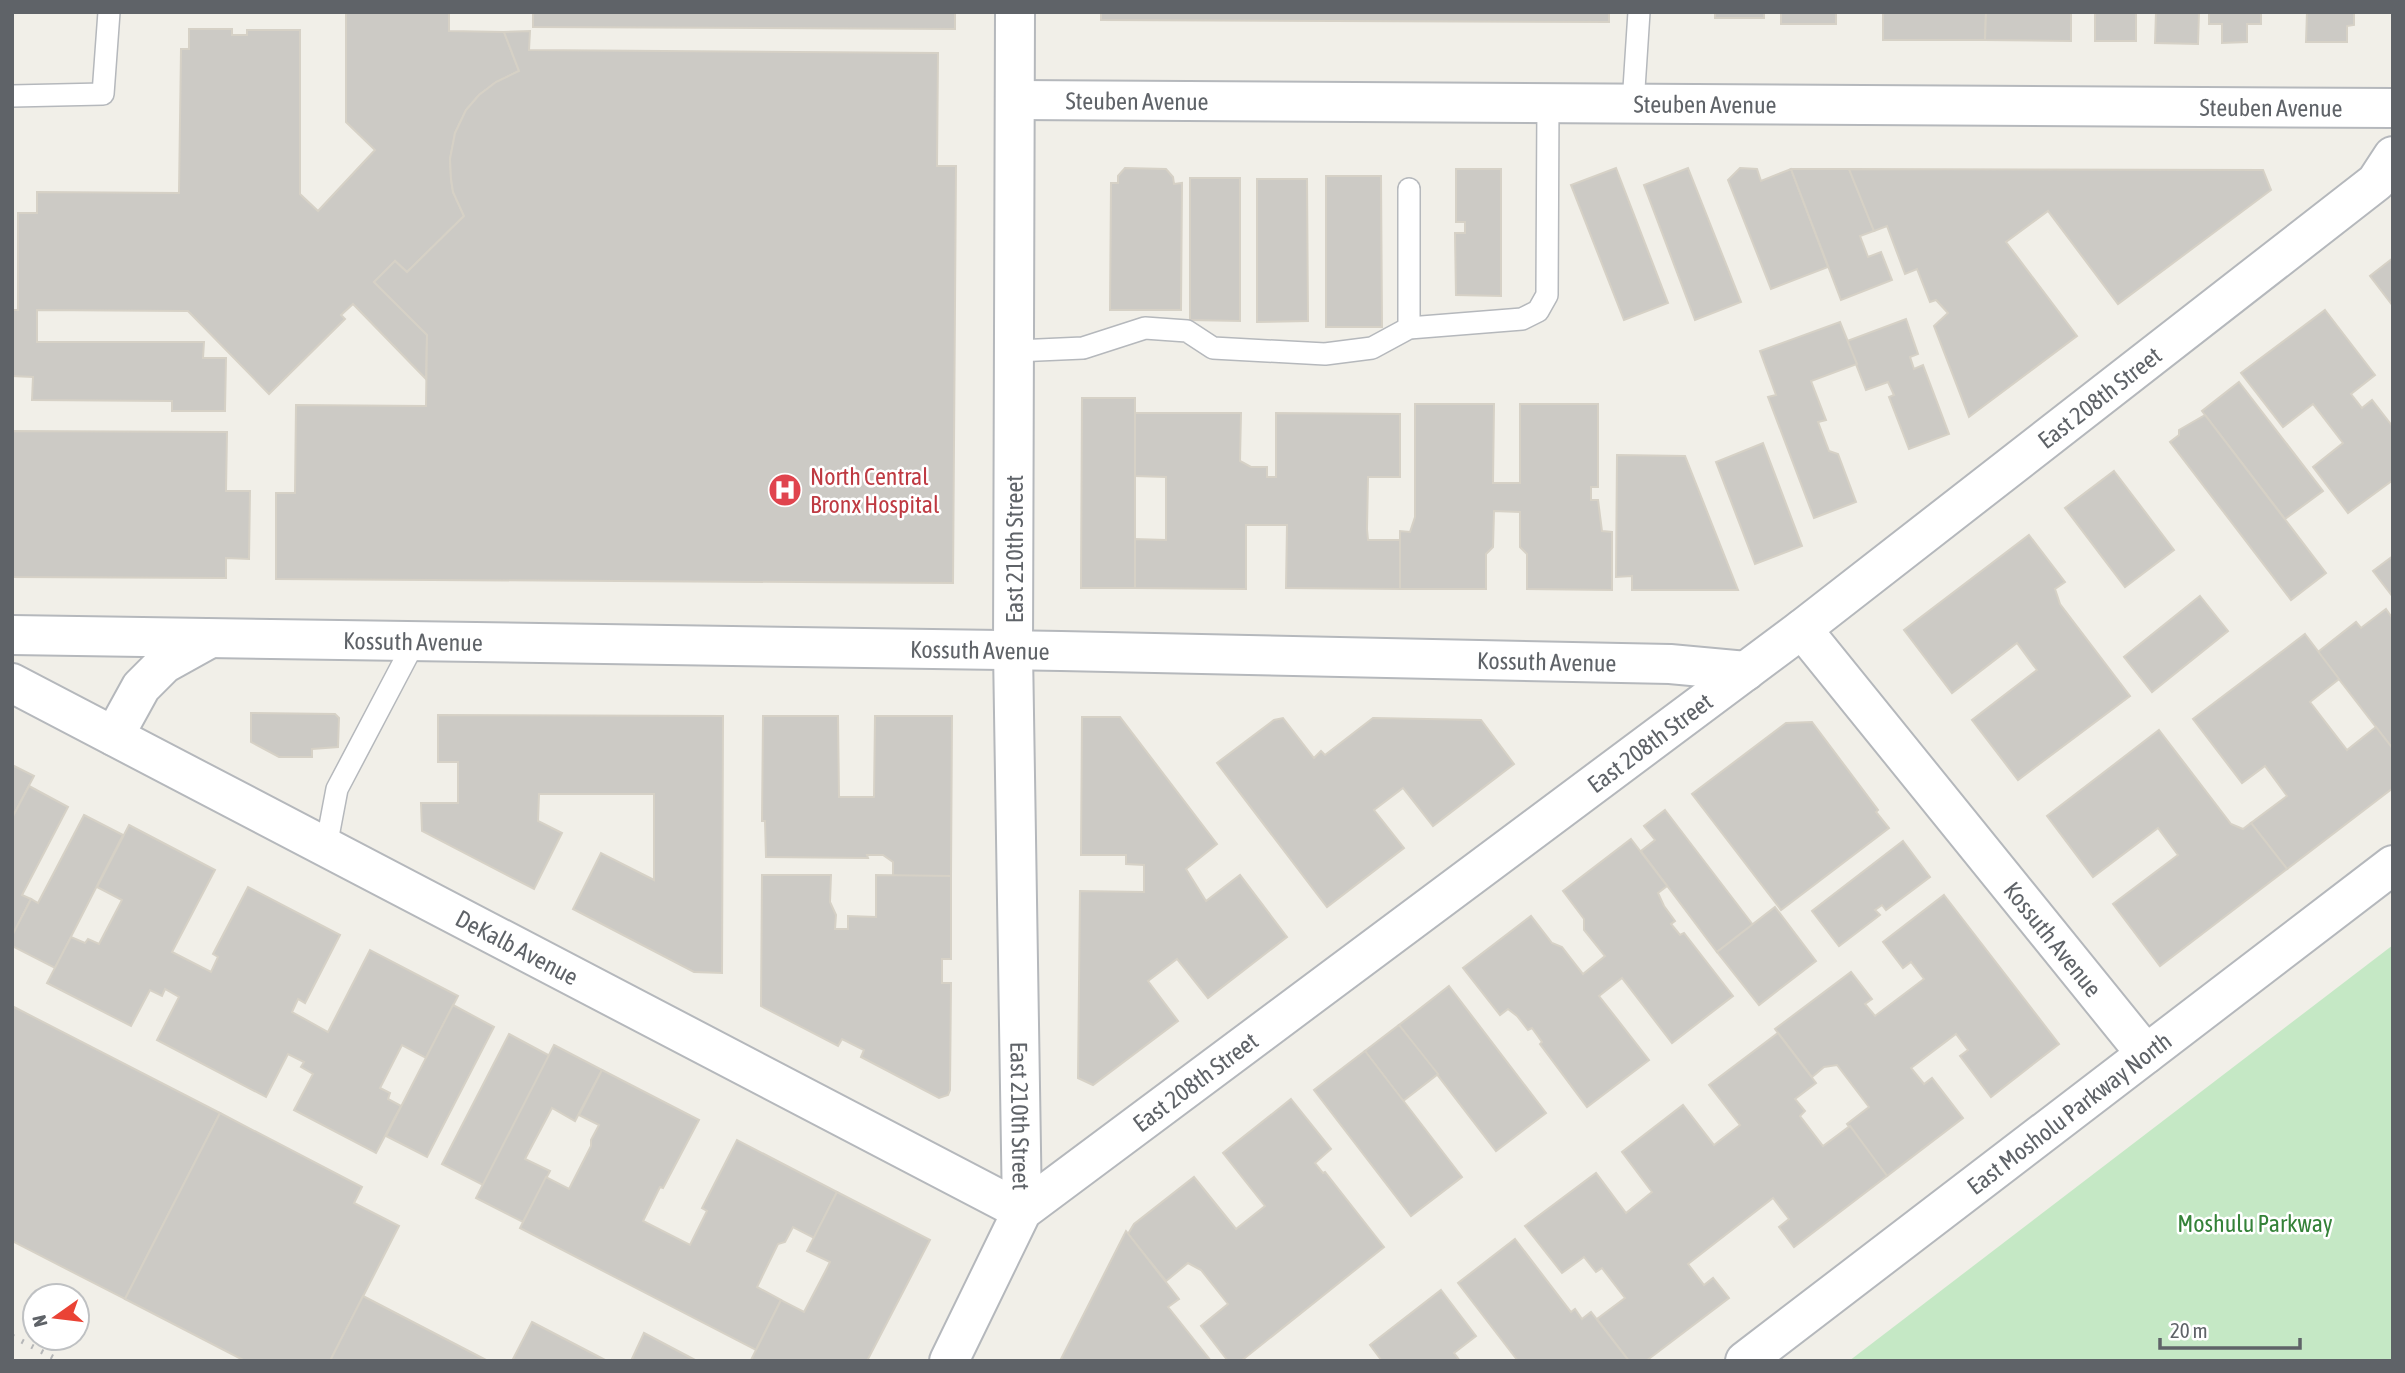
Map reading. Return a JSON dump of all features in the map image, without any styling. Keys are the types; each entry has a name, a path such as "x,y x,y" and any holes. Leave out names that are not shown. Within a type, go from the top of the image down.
{"street":[{"name":"East 210th Street","path":"1015,12 1013,651 1022,1211"},
{"name":"Steuben Avenue","path":"1015,100 2393,108"},
{"name":"East 208th Street","path":"949,1361 1022,1211 1802,629 2376,182 2393,156"},
{"name":"Kossuth Avenue","path":"1802,629 2146,1054"},
{"name":"Kossuth Avenue","path":"12,635 1670,664 1746,671"},
{"name":"Kossuth Avenue","path":"114,737 141,687 164,664 211,638"},
{"name":"DeKalb Avenue","path":"12,683 1022,1211"},
{"name":"East Mosholu Parkway North","path":"1745,1361 2393,865"}],"lane":[{"path":"12,96 103,94 109,12"},
{"path":"1633,104 1639,12"},
{"path":"1014,351 1083,348 1145,328 1187,331 1213,348 1325,355 1373,348 1409,328 1522,320 1538,311 1547,295 1548,103"},
{"path":"1409,189 1409,328"},
{"path":"326,847 337,789 415,641"}],"green space":[{"name":"Moshulu Parkway","path":"2393,945 2393,1361 1849,1361"}],"building":[{"path":"346,12 449,12 449,31 504,32 519,71 496,82 479,95 466,110 455,133 450,159 451,179 453,192 464,216 407,272 395,261 374,282 427,335 426,379 353,304 341,315 345,319 269,394 188,311 37,310 37,342 204,342 203,358 226,358 225,411 172,411 172,401 32,400 33,377 12,376 12,310 18,310 18,213 37,213 37,192 179,193 181,49 189,49 189,29 232,29 232,35 247,35 247,30 300,30 300,194 318,211 375,150 346,122"},
{"path":"533,12 955,12 955,29 533,27"},
{"path":"1101,12 1609,12 1609,22 1101,20"},
{"path":"1715,12 1764,12 1764,18 1715,18"},
{"path":"1781,12 1836,12 1836,24 1781,24"},
{"path":"1883,12 1986,12 1985,40 1883,40"},
{"path":"1986,12 2071,12 2071,41 1985,40"},
{"path":"2095,12 2136,12 2136,41 2095,41"},
{"path":"2156,12 2199,12 2198,44 2155,43"},
{"path":"2209,12 2261,12 2261,24 2247,24 2247,42 2222,43 2222,24 2209,24"},
{"path":"2307,12 2354,12 2354,25 2347,26 2347,42 2306,42"},
{"path":"530,31 529,50 938,53 937,166 956,166 953,583 276,579 276,493 295,493 296,405 426,406 427,335 374,282 395,261 407,272 464,216 453,192 451,179 450,159 455,133 466,110 479,95 496,82 519,71 504,32"},
{"path":"1125,168 1166,169 1173,177 1174,184 1182,183 1181,310 1110,310 1111,183 1118,183 1118,176"},
{"path":"1616,168 1668,303 1624,320 1571,185"},
{"path":"1688,168 1741,302 1695,320 1644,185"},
{"path":"1740,168 1757,169 1761,181 1791,169 1828,267 1771,289 1728,180"},
{"path":"1456,169 1501,169 1501,296 1456,295 1455,233 1465,233 1465,222 1456,222"},
{"path":"1791,169 1849,169 1874,231 1860,236 1868,257 1881,252 1892,280 1841,300"},
{"path":"1849,169 2263,170 2271,190 2118,304 2048,211 2006,242 2077,336 1969,417 1934,326 1948,313 1936,300 1930,302 1917,269 1905,274 1887,226 1874,231"},
{"path":"1326,176 1381,176 1382,327 1326,327"},
{"path":"1190,178 1240,178 1240,321 1190,320"},
{"path":"1257,179 1307,179 1308,321 1257,322"},
{"path":"2393,258 2393,306 2370,276"},
{"path":"2325,310 2375,375 2351,394 2362,408 2372,400 2393,427 2393,480 2348,513 2313,467 2343,443 2313,404 2283,427 2241,373"},
{"path":"1906,319 1918,354 1910,357 1914,369 1923,365 1949,434 1909,449 1889,397 1894,395 1888,382 1866,390 1847,341"},
{"path":"1840,322 1857,364 1811,381 1826,420 1818,422 1829,451 1838,454 1856,502 1814,518 1768,397 1776,395 1760,351"},
{"path":"2239,382 2323,491 2285,519 2202,411"},
{"path":"1082,398 1135,398 1135,588 1081,588"},
{"path":"1415,404 1494,404 1493,483 1520,483 1520,404 1598,404 1598,487 1591,487 1591,500 1598,500 1602,531 1612,532 1612,590 1527,589 1527,554 1520,547 1520,512 1494,511 1493,547 1486,554 1486,589 1400,589 1400,531 1410,532 1415,517"},
{"path":"1135,413 1241,413 1240,461 1251,467 1267,467 1267,477 1276,477 1276,413 1400,414 1400,477 1368,477 1367,529 1368,540 1400,540 1400,589 1286,588 1287,525 1246,525 1246,589 1135,588 1135,539 1166,540 1166,477 1135,476"},
{"path":"2205,415 2326,573 2291,600 2170,442 2179,435 2179,430"},
{"path":"12,431 227,432 226,491 250,491 249,559 226,558 226,578 12,577"},
{"path":"1763,443 1802,546 1755,564 1716,462"},
{"path":"1617,455 1685,456 1738,590 1632,590 1632,576 1616,577"},
{"path":"2114,471 2174,550 2125,587 2065,508"},
{"path":"2029,535 2065,582 2055,589 2060,604 2130,696 2018,780 1972,720 2037,670 2017,643 1952,693 1904,630"},
{"path":"2393,556 2393,597 2373,571"},
{"path":"2200,596 2228,631 2152,692 2124,657"},
{"path":"2386,609 2393,619 2393,749 2318,652 2356,622 2361,628"},
{"path":"2305,634 2339,679 2310,702 2347,750 2376,727 2393,749 2393,788 2287,869 2251,823 2287,796 2265,766 2242,783 2193,719"},
{"path":"251,713 335,714 339,718 338,747 312,749 312,757 279,757 251,742"},
{"path":"438,715 723,716 722,973 694,972 573,909 601,853 654,880 654,794 539,794 538,821 562,833 534,889 422,831 421,803 458,803 458,762 438,762"},
{"path":"763,716 838,716 839,797 874,797 875,716 952,716 951,876 893,876 893,862 883,855 867,855 868,858 766,857 765,821 762,821"},
{"path":"1082,717 1120,717 1217,844 1186,869 1206,901 1240,875 1287,937 1208,998 1177,959 1148,981 1178,1021 1093,1085 1078,1078 1080,891 1144,892 1144,865 1126,864 1126,855 1081,855"},
{"path":"1283,718 1314,758 1321,751 1325,755 1373,718 1481,720 1514,764 1433,826 1403,788 1374,810 1404,848 1327,907 1217,763 1274,720"},
{"path":"1812,722 1889,828 1781,910 1692,794 1786,723"},
{"path":"2159,730 2231,824 2243,829 2251,823 2287,869 2160,966 2113,904 2178,855 2158,828 2093,877 2047,816"},
{"path":"12,765 34,776 12,818"},
{"path":"29,786 68,807 22,895 31,899 12,936 12,818"},
{"path":"1665,810 1753,925 1717,952 1641,851 1655,840 1644,826"},
{"path":"84,815 123,835 55,968 12,946 12,936 31,899 38,903"},
{"path":"129,825 215,870 172,952 211,972 218,957 213,954 248,887 340,935 305,1003 298,999 292,1012 328,1032 370,950 458,996 426,1058 402,1045 380,1088 390,1093 388,1099 401,1106 376,1153 294,1110 313,1074 301,1067 304,1062 288,1054 266,1097 157,1040 179,997 165,989 162,996 150,990 131,1026 47,983 71,937 85,943 88,939 99,944 122,900 97,887"},
{"path":"1631,839 1667,886 1658,893 1675,921 1671,924 1680,935 1684,933 1733,996 1672,1043 1622,978 1599,996 1649,1060 1587,1107 1540,1044 1542,1042 1532,1028 1528,1030 1508,1009 1500,1015 1463,968 1531,916 1552,943 1562,947 1583,974 1605,956 1584,930 1584,919 1563,891"},
{"path":"1903,841 1930,877 1886,910 1882,905 1875,910 1880,915 1839,946 1812,911"},
{"path":"762,875 831,875 830,902 836,915 835,929 848,929 848,916 876,917 876,875 951,876 951,959 942,959 942,983 951,983 948,1095 939,1098 861,1057 864,1050 842,1039 838,1046 761,1006"},
{"path":"1944,895 2059,1044 1991,1097 1960,1056 1968,1050 1956,1034 1911,1068 1924,1084 1932,1078 1963,1118 1887,1176 1847,1124 1869,1107 1837,1065 1824,1067 1812,1077 1775,1029 1851,972 1872,999 1865,1004 1875,1016 1924,979 1911,962 1903,968 1883,942"},
{"path":"1775,907 1816,961 1759,1005 1717,952"},
{"path":"1449,986 1546,1113 1496,1151 1399,1025"},
{"path":"453,1005 494,1027 427,1157 386,1136"},
{"path":"12,1006 220,1113 125,1299 12,1241"},
{"path":"1399,1025 1438,1074 1403,1101 1365,1051"},
{"path":"1778,1033 1816,1083 1795,1099 1805,1111 1800,1116 1823,1146 1850,1126 1887,1176 1794,1247 1779,1227 1789,1219 1773,1198 1688,1264 1704,1285 1713,1278 1729,1298 1646,1361 1629,1361 1597,1319 1625,1298 1602,1268 1596,1272 1584,1257 1562,1273 1525,1226 1596,1173 1626,1213 1652,1192 1622,1152 1683,1105 1714,1145 1740,1125 1709,1085"},
{"path":"509,1034 550,1056 483,1185 442,1164"},
{"path":"554,1045 602,1070 575,1121 552,1108 525,1159 550,1171 523,1222 476,1198"},
{"path":"1365,1051 1462,1177 1411,1216 1314,1090"},
{"path":"602,1070 699,1120 643,1221 690,1245 707,1211 702,1208 737,1140 837,1192 814,1238 793,1227 785,1242 778,1244 757,1287 781,1300 756,1350 520,1228 546,1177 569,1189 599,1125 579,1115"},
{"path":"1291,1099 1331,1149 1315,1163 1384,1247 1241,1361 1228,1361 1201,1326 1228,1304 1201,1270 1188,1263 1166,1281 1128,1234 1134,1224 1194,1177 1236,1229 1265,1206 1223,1153"},
{"path":"220,1113 362,1187 354,1203 399,1226 330,1361 245,1361 125,1299"},
{"path":"837,1192 930,1240 867,1361 751,1360 781,1300 804,1312 825,1272 830,1262 807,1251"},
{"path":"1126,1231 1179,1299 1168,1307 1211,1361 1060,1361"},
{"path":"1515,1239 1571,1312 1575,1309 1582,1319 1591,1312 1629,1361 1518,1361 1458,1283"},
{"path":"1441,1290 1476,1336 1454,1353 1460,1361 1382,1361 1370,1345"},
{"path":"363,1296 488,1361 330,1361"},
{"path":"532,1322 607,1361 512,1361"},
{"path":"644,1333 697,1361 631,1361"}],"railway":[{"path":"12,1336 60,1361"}],"place":[{"name":"North Central Bronx Hospital","path":"785,490"}]}
